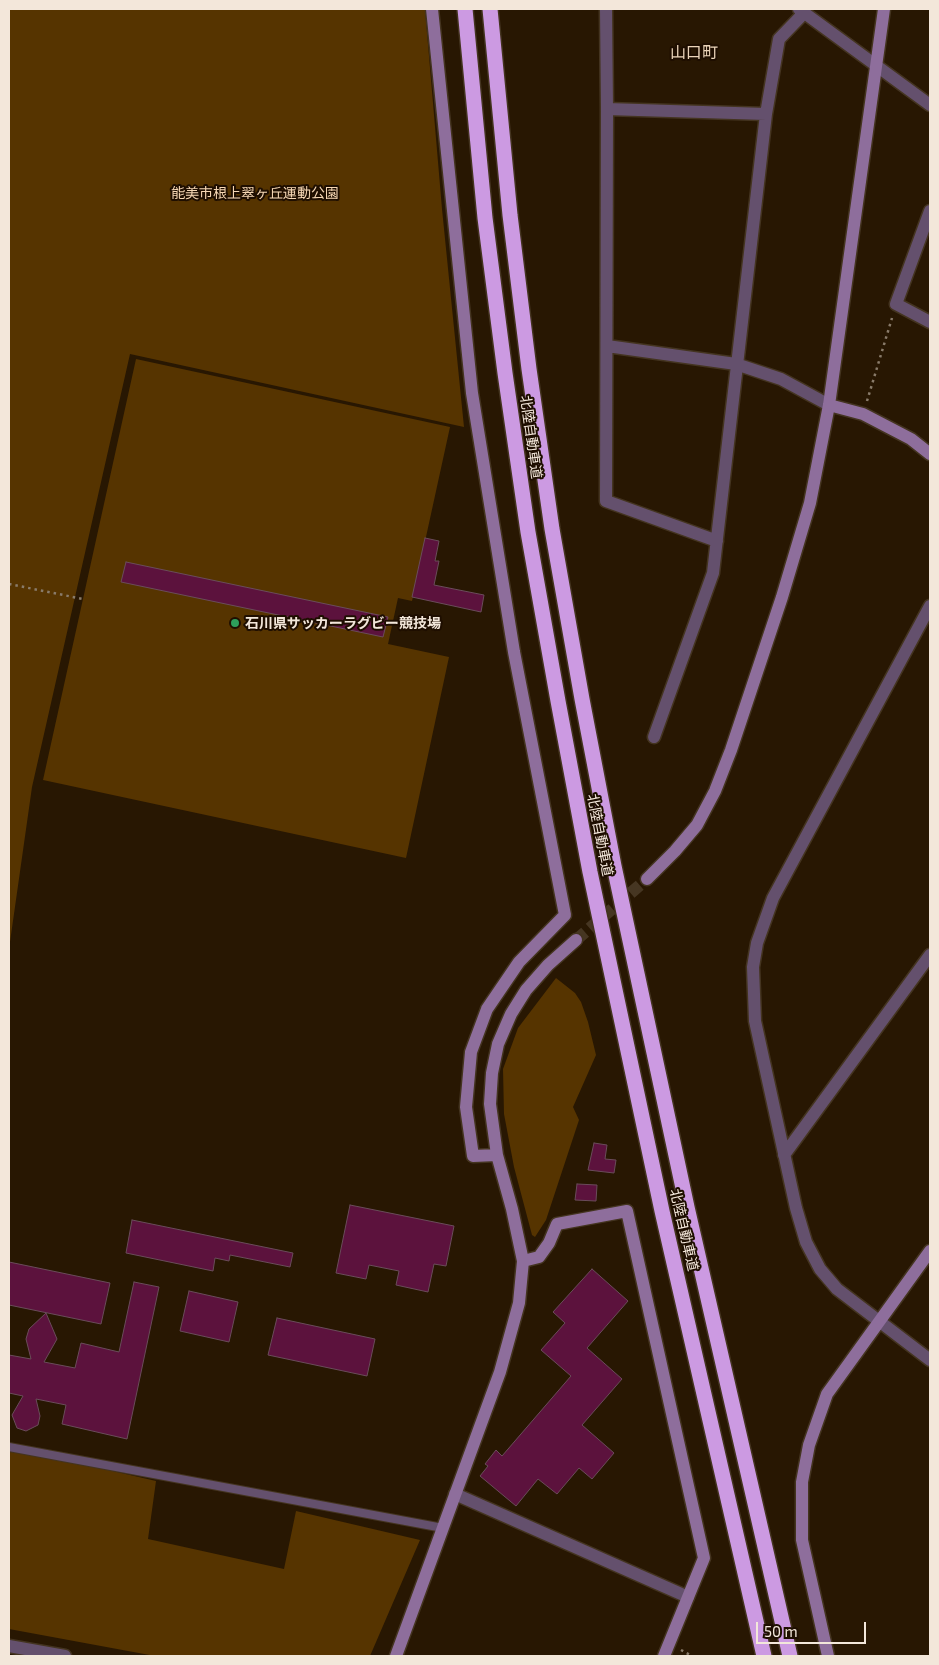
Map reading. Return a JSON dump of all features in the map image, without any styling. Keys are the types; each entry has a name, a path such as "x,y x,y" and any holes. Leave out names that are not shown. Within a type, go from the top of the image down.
{"highway":[{"name":"北陸自動車道","path":"465,9 485,218 506,382 528,532 558,701 590,872 660,1201 764,1656"},
{"name":"北陸自動車道","path":"490,9 510,215 529,369 552,529 582,699 614,866 687,1207 790,1656"}],"street":[{"path":"432,9 472,393 514,652 565,915 519,962 487,1009 471,1052 466,1107 473,1156 496,1155"},
{"path":"606,9 606,501 717,541"},
{"path":"647,879 675,851 697,825 715,791 731,750 782,597 810,503 830,405 884,9"},
{"path":"654,737 713,573 766,114 778,39 802,11 930,105"},
{"path":"607,109 766,114"},
{"path":"930,211 927,229 896,304 930,322"},
{"path":"607,346 736,364 781,379 830,405 863,414 911,439 930,454"},
{"path":"930,606 772,898 757,943 753,967 755,1021 784,1156 806,1242 820,1269 837,1289 930,1360"},
{"path":"396,1656 510,1340 519,1303 523,1261 512,1209 496,1155 490,1104 492,1072 498,1044 511,1014 526,990 548,965 576,940"},
{"path":"784,1156 930,955"},
{"path":"523,1261 539,1257 549,1243 556,1224 627,1211 704,1558 664,1656"},
{"path":"828,1656 802,1540 802,1482 809,1445 827,1394 930,1251"},
{"path":"455,1494 688,1597"},
{"path":"9,1646 66,1656"}],"lane":[{"path":"9,1447 443,1528"}],"path":[{"path":"863,414 896,304"},
{"path":"9,584 83,599"}],"green space":[{"name":"能美市根上翠ヶ丘運動公園","path":"9,9 425,9 442,209 464,427 130,354 32,787 9,949"},
{"name":"石川県サッカーラグビー競技場","path":"136,359 450,427 412,601 398,598 388,644 449,657 406,858 43,780"},
{"path":"556,978 575,993 581,1002 596,1055 573,1107 579,1120 546,1220 535,1237 532,1235 514,1167 504,1114 503,1069 518,1028"},
{"path":"9,1447 156,1481 148,1539 284,1569 296,1511 420,1540 370,1656 155,1656 9,1629"}],"building":[{"path":"425,538 439,541 435,561 439,561 434,585 484,595 481,612 412,597"},
{"path":"126,562 388,617 383,637 121,582"},
{"path":"594,1143 607,1145 605,1159 616,1160 614,1173 588,1170"},
{"path":"577,1184 597,1185 596,1201 575,1200"},
{"path":"350,1205 454,1226 446,1266 434,1264 428,1292 396,1285 399,1271 369,1265 366,1279 336,1273"},
{"path":"132,1220 293,1253 290,1267 230,1255 229,1261 215,1258 213,1271 126,1253"},
{"path":"9,1262 110,1283 101,1324 9,1305"},
{"path":"592,1269 628,1301 587,1348 622,1379 582,1425 614,1453 592,1479 579,1468 557,1494 538,1479 516,1506 480,1476 488,1466 485,1464 496,1450 502,1456 571,1376 541,1350 565,1323 553,1312"},
{"path":"134,1282 159,1287 127,1439 62,1424 66,1405 36,1399 40,1416 38,1425 26,1431 17,1428 12,1415 23,1396 9,1393 9,1355 31,1359 26,1339 29,1329 46,1313 57,1339 44,1362 75,1368 81,1343 119,1352"},
{"path":"189,1291 238,1302 229,1342 180,1331"},
{"path":"277,1318 375,1339 367,1376 268,1355"}],"tunnel":[{"path":"576,940 647,879"}],"place":[{"name":"石川県サッカーラグビー競技場","path":"235,623"}],"district":[{"name":"山口町","path":"694,53"}]}
